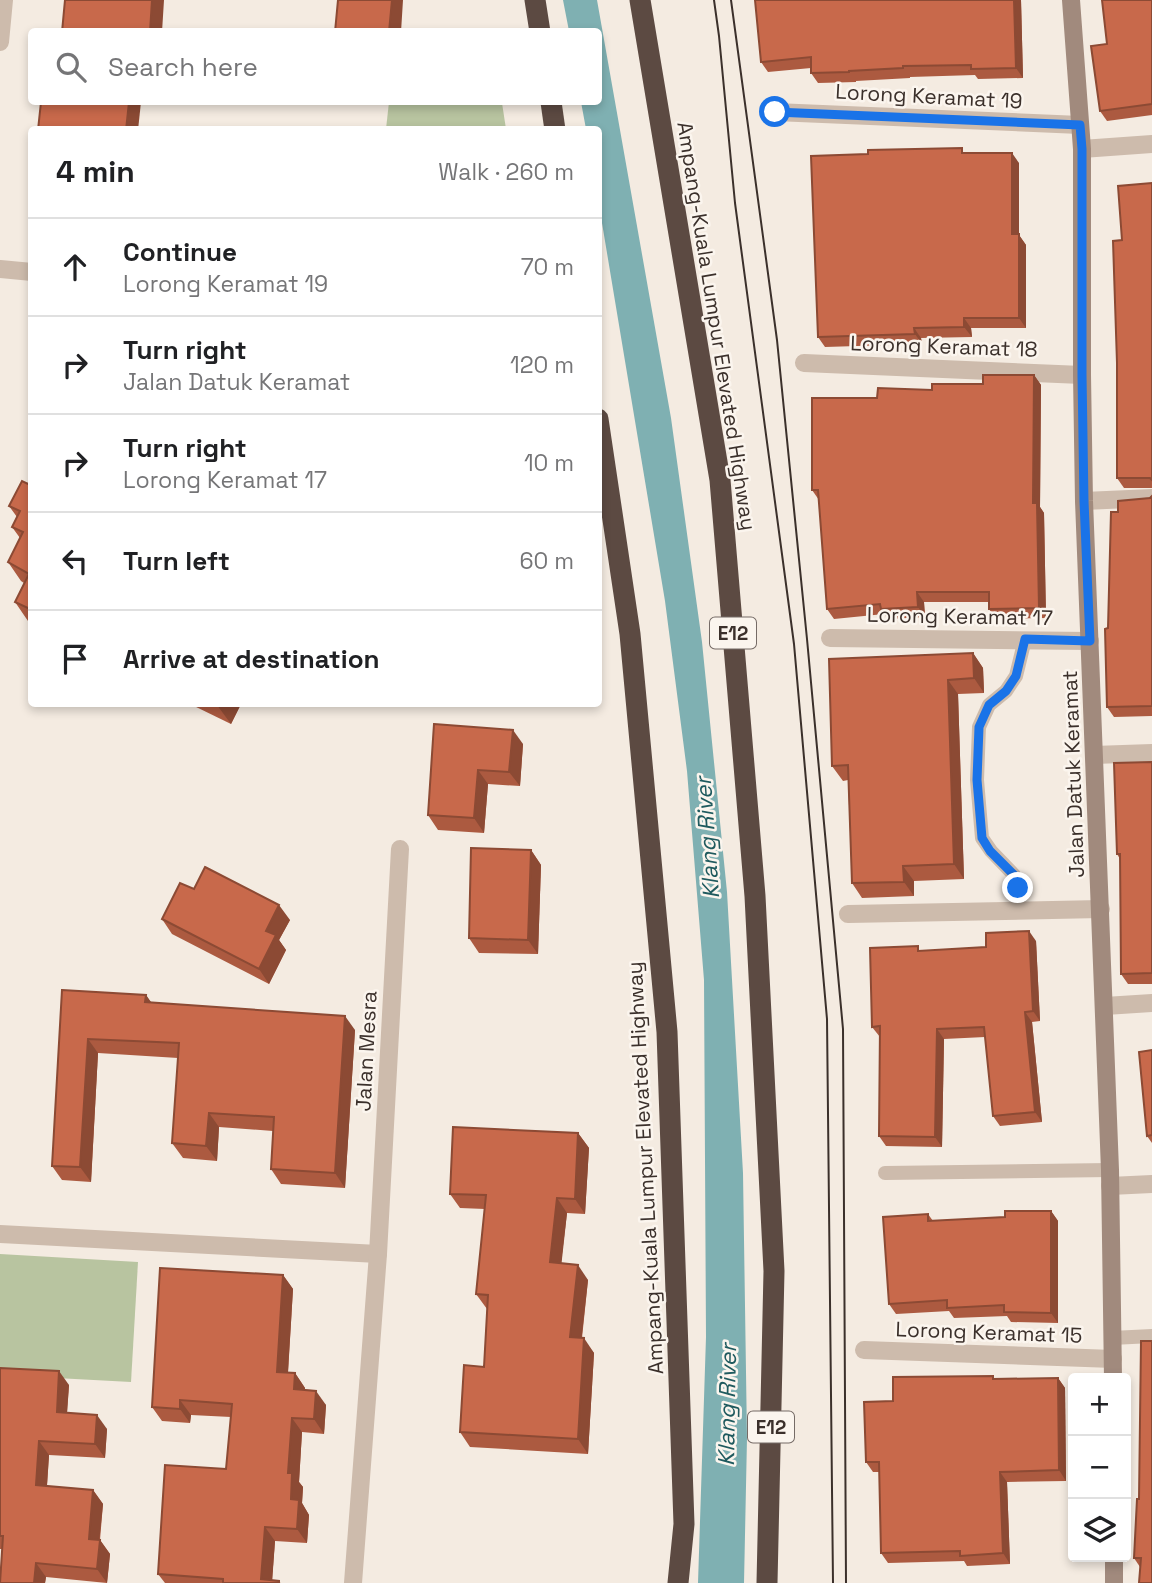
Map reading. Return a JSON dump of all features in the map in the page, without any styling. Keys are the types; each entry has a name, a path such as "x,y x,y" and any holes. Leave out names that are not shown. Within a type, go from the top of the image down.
{"highway":[{"path":"535,0 539,28"},
{"name":"Ampang-Kuala Lumpur Elevated Highway","path":"640,0 720,480 755,896 774,1271 767,1583"},
{"path":"551,105 554,126"},
{"name":"Ampang-Kuala Lumpur Elevated Highway","path":"602,446 630,634 667,1032 684,1524 678,1583"}],"street":[{"path":"0,41 4,0"},
{"name":"Jalan Datuk Keramat","path":"1070,0 1082,149 1084,501 1105,1006 1113,1373"},
{"name":"Lorong Keramat 19","path":"775,112 1080,125"},
{"path":"1082,149 1152,144"},
{"path":"0,269 28,272"},
{"name":"Lorong Keramat 18","path":"804,363 1082,375"},
{"path":"1084,501 1152,498"},
{"name":"Lorong Keramat 17","path":"830,638 1090,641"},
{"path":"1094,755 1152,753"},
{"name":"Jalan Mesra","path":"354,1583 378,1254 400,849"},
{"path":"848,914 1101,909"},
{"path":"1105,1006 1152,1003"},
{"path":"1110,1178 1152,1184"},
{"path":"0,1234 378,1254"},
{"name":"Lorong Keramat 15","path":"864,1350 1113,1359"},
{"path":"1114,1562 1114,1583"}],"lane":[{"path":"1018,910 1018,888 1014,875 990,851 982,838 977,780 979,727 989,705 1006,691 1016,676 1025,639"},
{"path":"885,1173 1110,1178"},
{"path":"1112,1338 1152,1336"}],"green space":[{"path":"389,105 502,105 506,126 386,126"},
{"path":"0,1254 138,1262 131,1382 0,1375"}],"water":[{"path":"563,0 597,0 602,28 568,28"},
{"name":"Klang River","path":"602,28 671,418 702,642 727,892 743,1173 747,1438 744,1583 698,1583 706,1337 704,980 687,771 665,601 602,223 602,126 585,126 582,105 602,105"}],"building":[{"path":"65,0 152,0 150,28 62,28"},
{"path":"338,0 392,0 389,28 335,28"},
{"path":"755,0 1014,0 1016,68 971,69 971,65 903,66 811,73 811,57 761,62"},
{"path":"1102,0 1152,0 1152,104 1100,111 1091,46 1107,44"},
{"path":"41,105 129,105 126,126 38,126"},
{"path":"962,148 962,153 1012,153 1012,234 1019,234 1019,318 964,318 964,327 914,328 915,334 818,337 811,156 868,154 868,150"},
{"path":"1152,183 1152,480 1117,478 1113,241 1122,240 1118,186"},
{"path":"983,375 1034,375 1033,503 1037,503 1039,608 989,609 989,592 917,592 918,607 881,609 880,604 827,609 818,490 812,490 812,398 877,398 878,388 932,390 932,384 983,384"},
{"path":"22,481 28,484 28,573 8,562 23,532 12,527 20,511 9,506"},
{"path":"1152,496 1152,706 1107,707 1105,629 1108,628 1111,512 1118,512 1118,501"},
{"path":"28,576 28,608 15,602"},
{"path":"973,653 974,678 948,680 954,864 903,866 904,882 852,883 848,765 832,766 829,659"},
{"path":"434,724 513,730 509,772 478,770 474,818 428,815"},
{"path":"1152,762 1152,973 1121,974 1120,854 1117,854 1114,763"},
{"path":"471,848 531,850 528,940 469,938"},
{"path":"205,867 279,905 266,931 276,935 259,969 162,919 180,883 194,889"},
{"path":"1029,931 1033,1011 1025,1012 1035,1112 993,1116 984,1027 937,1029 935,1137 879,1136 880,1026 872,1027 870,948 918,946 918,951 986,947 986,933"},
{"path":"62,990 146,995 145,1002 345,1016 335,1173 271,1169 274,1117 209,1113 206,1146 172,1143 179,1043 88,1039 80,1167 52,1166"},
{"path":"1152,1050 1152,1135 1147,1136 1139,1052"},
{"path":"453,1127 578,1133 575,1199 557,1198 550,1262 578,1265 570,1337 584,1338 578,1439 460,1432 464,1365 484,1367 488,1295 476,1294 486,1195 450,1194"},
{"path":"1005,1211 1051,1211 1051,1313 1004,1312 1004,1305 947,1308 947,1300 889,1304 883,1217 928,1214 928,1221 1005,1217"},
{"path":"160,1268 283,1275 277,1372 295,1373 294,1389 316,1391 314,1419 292,1418 288,1473 292,1473 291,1499 299,1500 297,1529 265,1527 261,1579 279,1583 223,1583 223,1579 158,1574 165,1465 226,1469 232,1404 180,1400 180,1409 152,1407"},
{"path":"1141,1341 1152,1341 1152,1583 1139,1583 1141,1558 1134,1558 1139,1499"},
{"path":"0,1368 59,1371 57,1412 97,1415 95,1444 39,1441 36,1485 93,1490 89,1539 100,1540 97,1569 36,1563 34,1583 0,1583 3,1536 0,1536"},
{"path":"993,1376 993,1379 1058,1378 1059,1470 1000,1472 1003,1553 960,1556 960,1551 881,1553 879,1462 866,1462 864,1402 893,1401 893,1377"}],"tram line":[{"path":"714,0 735,203 794,644 827,1019 833,1583"},
{"path":"731,0 777,340 843,1029 846,1583"}],"route":[{"path":"775,112 1080,125 1084,501 1090,641 1025,639 1016,676 1006,691 989,705 979,727 977,780 982,838 990,851 1014,875 1018,888"}]}
